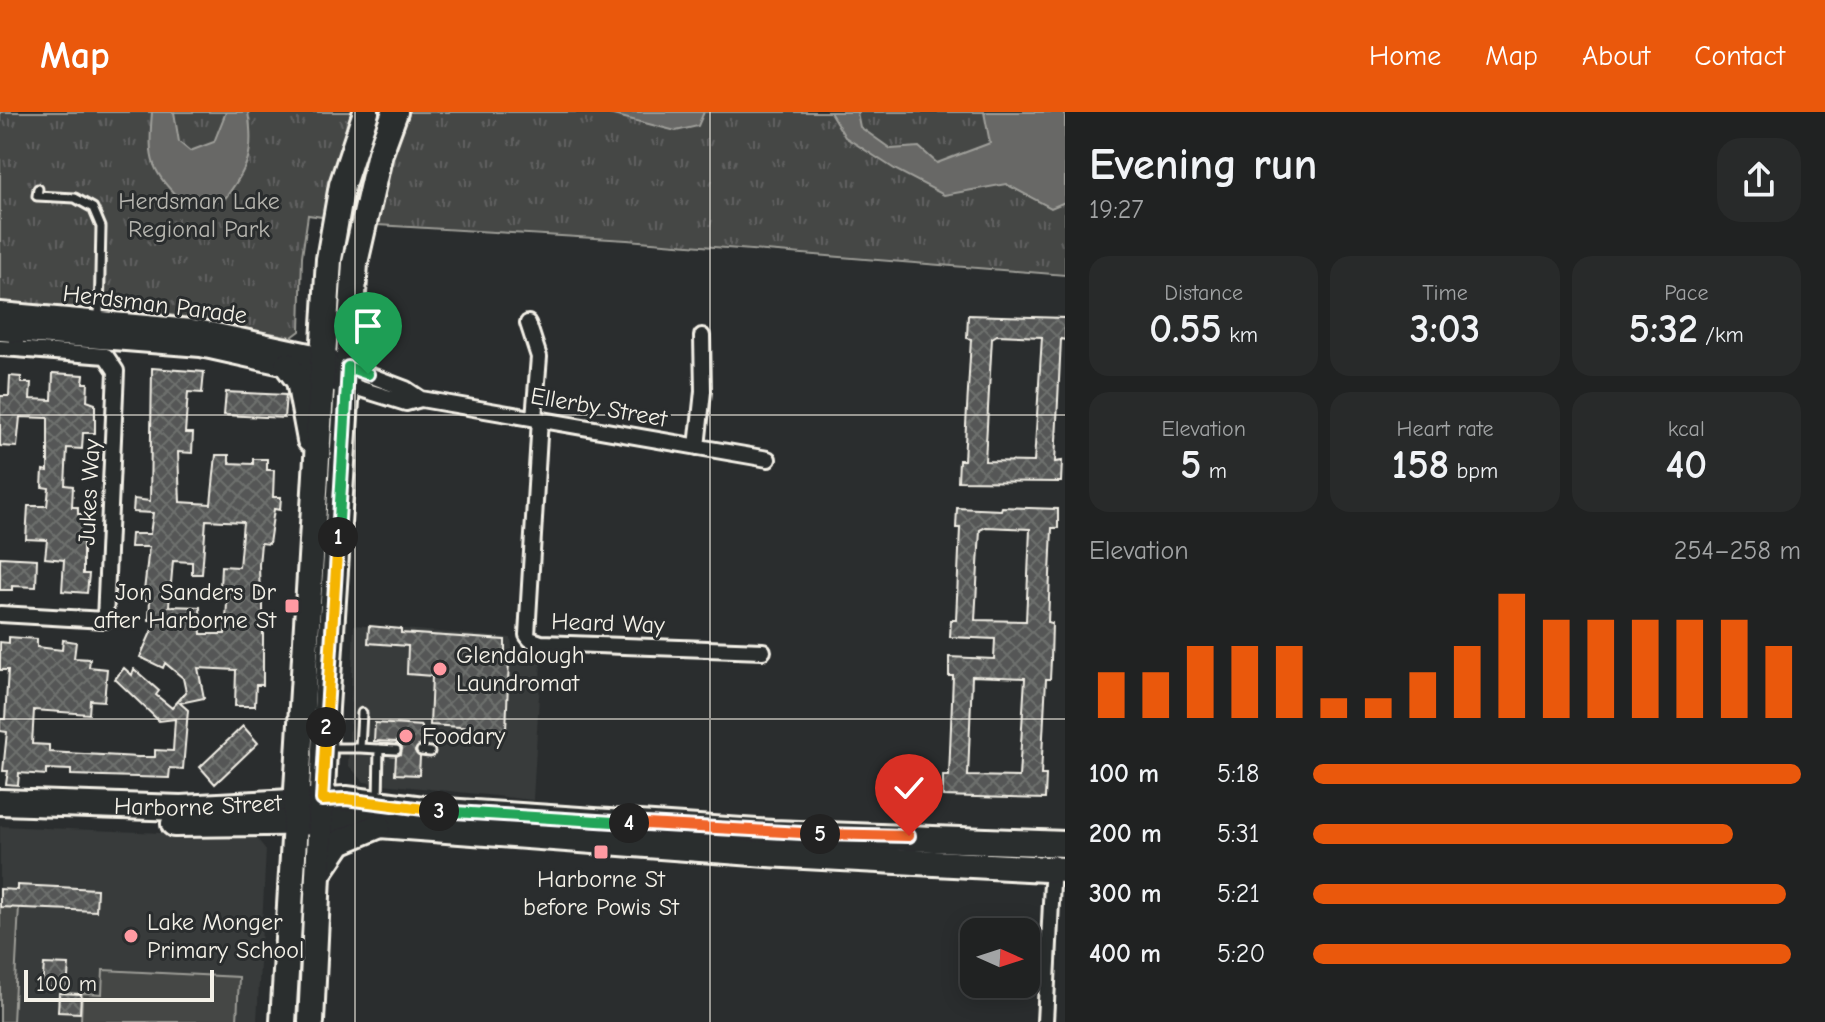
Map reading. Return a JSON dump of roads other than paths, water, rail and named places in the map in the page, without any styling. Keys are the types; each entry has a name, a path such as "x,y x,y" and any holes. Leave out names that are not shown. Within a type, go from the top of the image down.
{"main road":[{"path":"283,1022 329,259 342,185 366,112"},
{"path":"311,1022 355,263 380,153 395,112"},
{"path":"336,219 350,187 380,153"},
{"name":"Herdsman Parade","path":"10,328 202,331 348,376"},
{"name":"Herdsman Parade","path":"98,329 201,346 287,365 324,367"},
{"path":"287,365 303,392 316,486"},
{"name":"Harborne Street","path":"0,802 379,814 513,838 1059,869"},
{"name":"Harborne Street","path":"379,814 431,810 773,833 1059,844"},
{"name":"Harborne Street","path":"0,815 181,824 253,823 294,811"},
{"path":"318,876 340,842 365,834 379,814"},
{"path":"253,823 277,842 279,883 289,912"},
{"path":"908,862 909,836"}],"street":[{"path":"528,323 539,357 537,418"},
{"path":"0,348 10,328"},
{"name":"Jukes Way","path":"0,614 105,620 116,371 106,356 10,328"},
{"path":"697,447 703,391 702,336"},
{"name":"Ellerby Street","path":"348,376 406,389 421,399 768,459"},
{"name":"Heard Way","path":"537,418 527,635 530,639 541,643 763,651"},
{"path":"1045,1022 1059,844"}],"lane":[{"path":"38,189 37,196 75,198 93,208 101,227 98,329"},
{"path":"360,748 362,713"},
{"path":"325,748 396,750"},
{"path":"379,749 379,814"}],"place":[{"name":"Jon Sanders Dr after Harborne St","path":"292,606"},
{"name":"Glendalough Laundromat","path":"440,669"},
{"name":"Foodary","path":"406,736"},
{"name":"Harborne St before Powis St","path":"601,852"},
{"name":"Lake Monger Primary School","path":"131,936"}],"park label":[{"name":"Herdsman Lake Regional Park","path":"199,215"}]}
